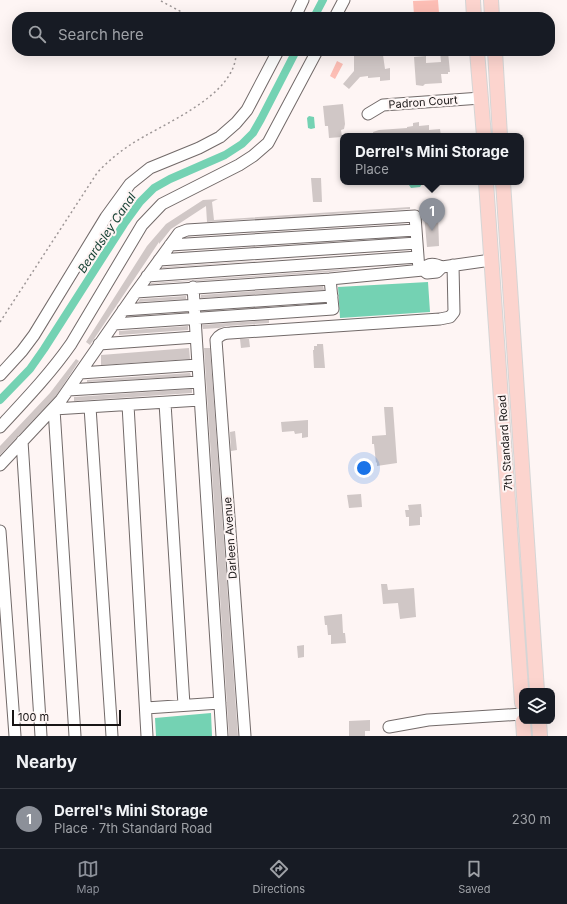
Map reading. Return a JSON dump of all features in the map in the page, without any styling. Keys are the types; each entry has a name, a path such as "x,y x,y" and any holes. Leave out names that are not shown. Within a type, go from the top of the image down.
{"main road":[{"path":"473,0 474,12"},
{"path":"491,0 492,12"},
{"path":"477,56 484,133"},
{"path":"495,56 500,133"},
{"name":"7th Standard Road","path":"486,185 521,688"},
{"name":"7th Standard Road","path":"503,185 538,688"},
{"path":"523,724 524,736"},
{"path":"540,724 540,736"}],"street":[{"path":"297,12 303,0"},
{"path":"338,12 344,0"},
{"path":"0,375 22,351 34,335 106,217 130,184 150,168 199,148 220,136 236,123 247,110 275,56"},
{"path":"0,427 27,399 58,362 75,337 142,225 162,204 239,165 253,156 268,143 314,56"},
{"name":"Padron Court","path":"368,114 383,105 481,98"},
{"path":"0,465 54,409 179,233 187,230 415,216 418,257 421,270"},
{"path":"159,260 417,243"},
{"path":"147,276 418,257"},
{"path":"136,292 330,279 421,270 430,264 447,266 492,260"},
{"name":"Darleen Avenue","path":"245,736 216,340 217,337 224,333 440,319 450,317 454,312 447,266"},
{"path":"114,324 333,309 330,279"},
{"path":"193,287 222,736"},
{"path":"123,310 332,296"},
{"path":"99,344 196,337"},
{"path":"80,373 198,365"},
{"path":"68,390 199,382"},
{"path":"54,409 200,400"},
{"path":"164,403 184,705"},
{"path":"128,405 147,736"},
{"path":"90,407 112,736"},
{"path":"54,409 76,736"},
{"path":"22,441 41,736"},
{"path":"0,531 14,736"},
{"path":"146,708 220,703"},
{"path":"389,727 428,720 519,714"}],"path":[{"path":"161,1 182,12"},
{"path":"0,322 97,173 111,158 201,104 213,94 229,76 236,56"}],"shaded area":[{"path":"438,0 439,12 414,12 413,1"},
{"path":"337,61 343,64 335,79 330,76"},
{"path":"309,116 314,117 315,128 308,128 307,118"},
{"path":"409,185 421,185 420,187 411,188"},
{"path":"428,282 430,312 340,318 338,287"},
{"path":"211,713 212,736 156,736 155,718"}],"building":[{"path":"354,56 383,56 385,69 390,68 390,80 380,81 380,77 360,77 349,89 343,84 354,71"},
{"path":"426,56 426,63 441,62 440,56 448,56 450,72 448,72 448,74 441,74 442,83 425,84 423,86 416,85 414,57"},
{"path":"343,104 345,124 344,129 341,130 340,137 329,138 328,126 325,126 323,106"},
{"path":"419,122 419,126 429,125 429,130 440,129 441,133 373,132 379,130 407,128 413,126 413,123"},
{"path":"311,178 321,178 322,202 313,202"},
{"path":"218,199 212,202 214,220 410,207 410,209 207,222 206,206 171,229 159,244 159,242 90,345 86,342 147,246 166,224 203,200"},
{"path":"438,213 439,246 427,247 424,214"},
{"path":"297,258 162,268 163,267"},
{"path":"362,268 329,272 196,281 192,280"},
{"path":"192,280 189,281 150,284 151,283"},
{"path":"323,286 324,290 201,298 201,295"},
{"path":"186,296 186,299 138,302 140,299"},
{"path":"269,320 269,323 219,328 203,329 202,325"},
{"path":"188,326 188,330 119,335 119,331"},
{"path":"240,339 249,339 250,347 241,348"},
{"path":"317,344 323,344 325,368 314,368 313,350 314,346 317,346"},
{"path":"189,348 190,359 101,365 101,355"},
{"path":"204,348 210,348 238,736 229,736"},
{"path":"76,359 79,361 56,396 0,455 0,446 50,393"},
{"path":"190,373 191,376 87,382 87,380"},
{"path":"192,389 192,393 74,401 74,397"},
{"path":"384,407 393,407 397,463 377,466 374,444 372,444 372,436 386,435"},
{"path":"308,420 308,437 302,438 302,433 295,434 294,431 282,432 281,422"},
{"path":"235,431 237,450 231,451 230,432"},
{"path":"361,494 362,507 349,508 347,495"},
{"path":"421,504 422,517 420,517 420,525 409,526 409,517 406,517 405,510 409,510 408,505"},
{"path":"381,584 387,584 388,590 414,588 416,617 400,619 398,603 383,604"},
{"path":"342,614 343,633 345,633 346,643 331,644 331,635 328,635 324,616"},
{"path":"304,645 304,657 298,658 297,646"},
{"path":"370,720 370,731 365,731 365,736 349,736 349,721"}],"waterway":[{"name":"Beardsley Canal","path":"317,12 323,0"},
{"name":"Beardsley Canal","path":"0,400 30,369 124,224 140,202 154,188 170,179 225,155 242,144 253,133 293,56"}],"place":[{"name":"Derrel's Mini Storage","path":"432,231"}]}
